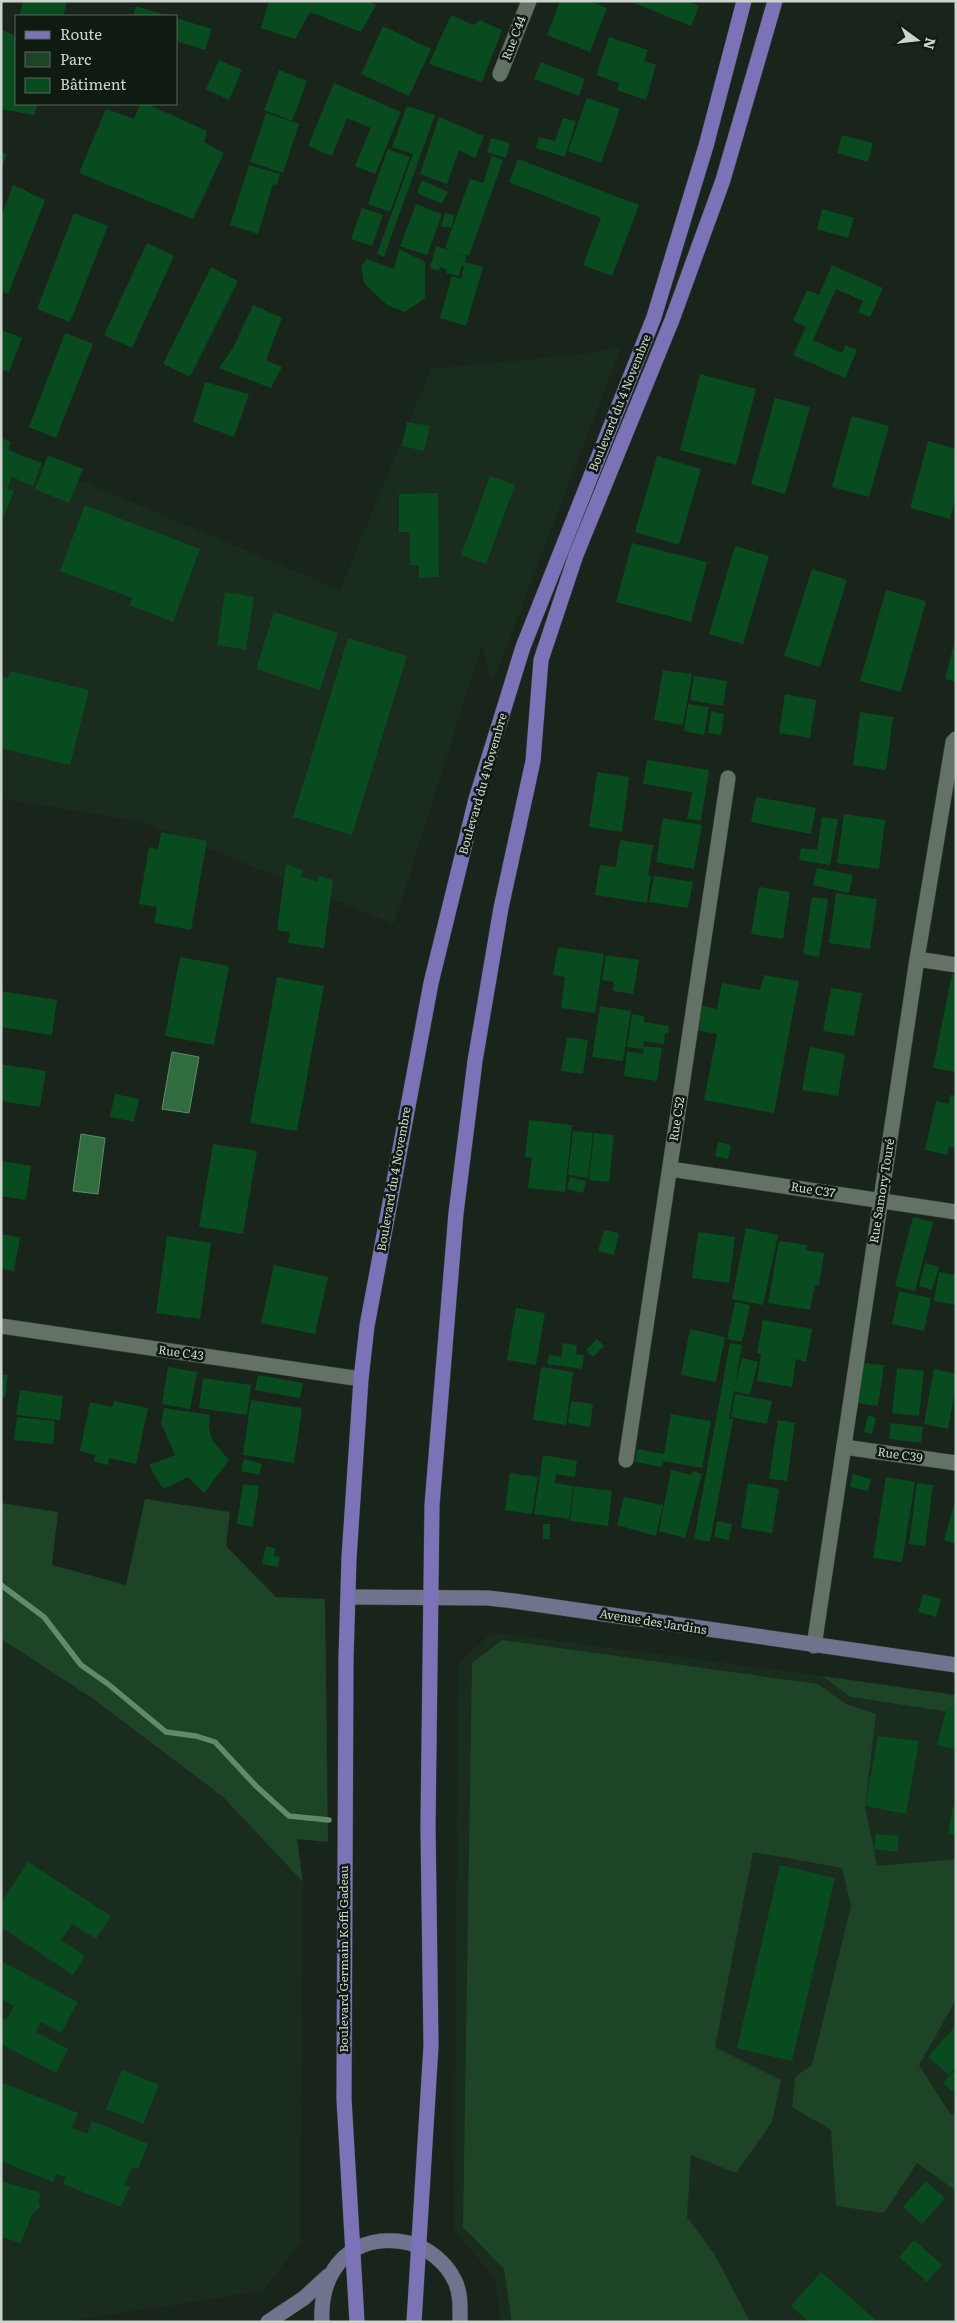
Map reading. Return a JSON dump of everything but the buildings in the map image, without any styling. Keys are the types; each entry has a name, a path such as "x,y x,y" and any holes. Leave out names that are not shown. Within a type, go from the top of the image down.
{"main road":[{"name":"Boulevard du 4 Novembre","path":"349,1597 361,1379 367,1326 431,983 476,799 523,647 654,317 706,146 744,1"},
{"name":"Boulevard du 4 Novembre","path":"429,1597 432,1505 456,1213 476,1052 501,908 533,760 541,660 576,555 672,320 723,180 775,1"},
{"name":"Avenue des Jardins","path":"349,1597 488,1598 956,1665"},
{"name":"Boulevard Germain Koffi Gadeau","path":"349,1597 346,1669 344,2099 357,2322"},
{"path":"414,2322 431,2046 428,1826 429,1597"},
{"path":"268,2322 304,2298 353,2250 381,2240 393,2240 418,2245 442,2262 455,2281 460,2302 460,2322"},
{"path":"322,2322 321,2301 329,2275"}],"street":[{"name":"Rue C44","path":"500,74 529,1"},
{"name":"Rue Samory Touré","path":"814,1646 917,959 953,742 956,739"},
{"name":"Rue C52","path":"626,1460 728,778"},
{"path":"917,959 956,965"},
{"name":"Rue C37","path":"670,1169 956,1212"},
{"name":"Rue C43","path":"1,1326 361,1379"},
{"name":"Rue C39","path":"844,1447 956,1463"}],"shaded area":[{"path":"621,347 492,684 482,644 394,924 140,821 1,799 1,447 340,590 431,369 575,355"},
{"path":"172,1052 199,1057 189,1113 162,1109"},
{"path":"81,1134 105,1138 98,1194 73,1191"},
{"path":"492,1632 822,1676 852,1697 956,1713 956,2322 501,2322 495,2278 454,2231 458,1664"},
{"path":"1,1639 92,1698 223,1797 303,1882 300,2243 263,2291 63,2322 1,2322"}],"green space":[{"path":"145,1499 230,1512 226,1546 276,1597 325,1599 328,1842 297,1839 303,1882 223,1797 92,1698 1,1639 1,1503 58,1512 52,1565 126,1585"},
{"path":"502,1640 818,1684 846,1704 876,1714 865,1806 877,1866 956,1859 956,2000 919,2065 951,2115 956,2112 956,2191 917,2163 884,2213 836,2206 831,2130 792,2107 795,2077 812,2065 851,1906 842,1868 753,1852 715,2047 781,2080 772,2122 736,2173 691,2155 687,2217 715,2255 750,2322 512,2322 504,2269 463,2227 472,1663"},
{"path":"822,1676 956,1695 956,1713 851,1697"}],"waterway":[{"path":"1,1585 44,1617 81,1665 108,1684 166,1732 196,1736 215,1742 256,1786 289,1816 329,1820"}]}
